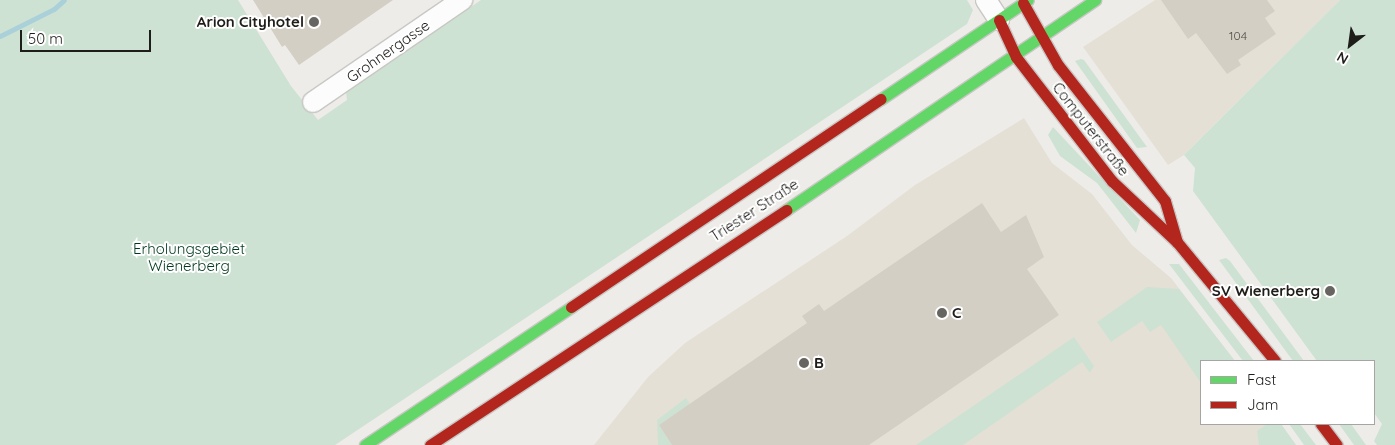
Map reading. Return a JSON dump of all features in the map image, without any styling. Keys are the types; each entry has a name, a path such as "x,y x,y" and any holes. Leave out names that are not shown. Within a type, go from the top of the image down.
{"main road":[{"name":"Triester Straße","path":"430,445 1016,57 1094,0"},
{"name":"Triester Straße","path":"365,445 999,20 1024,1"},
{"name":"Computerstraße","path":"1024,1 1045,36 1058,65 1165,200 1177,242"},
{"name":"Computerstraße","path":"999,20 1016,57 1123,194 1177,242 1274,360"},
{"path":"1322,425 1337,445"}],"street":[{"path":"986,0 999,20"},
{"name":"Grohnergasse","path":"313,102 458,1"}],"shaded area":[{"path":"1155,0 1340,0 1184,155 1168,165 1083,47"},
{"path":"1024,118 1052,163 1092,194 1132,245 1171,278 1234,360 1200,360 1200,425 1282,425 1296,445 594,445 648,377 685,343 847,236 915,185"}],"green space":[{"name":"Erholungsgebiet Wienerberg","path":"0,0 238,0 291,86 318,120 347,100 346,92 481,0 967,0 973,10 967,24 335,445 0,445"},
{"name":"SV Wienerberg","path":"1340,0 1395,0 1395,445 1377,445 1374,441 1382,424 1375,414 1375,360 1316,360 1193,191 1195,168 1184,155"},
{"path":"1084,60 1147,147 1137,148 1075,61"},
{"path":"1053,127 1140,220 1136,233 1097,183 1060,156 1048,135"},
{"path":"1226,258 1230,261 1303,360 1292,360 1219,260"},
{"path":"1169,264 1179,264 1253,360 1242,360"},
{"path":"1147,287 1179,289 1234,360 1200,360 1200,382 1161,325 1150,332 1142,321 1111,342 1097,322"},
{"path":"1074,337 1094,366 1090,373 1082,362 963,445 916,445"},
{"path":"686,398 690,404 659,425 672,445 658,445 657,420"},
{"path":"1266,425 1282,425 1296,445 1259,445 1257,431"},
{"path":"1290,425 1301,425 1316,445 1304,445"},
{"path":"1340,425 1352,425 1366,445 1354,445"}],"building":[{"name":"Arion Cityhotel","path":"253,0 393,0 299,65 285,45 282,47"},
{"path":"1161,0 1267,0 1275,11 1265,18 1276,34 1238,60 1241,65 1227,74 1196,33 1188,39"},
{"path":"982,203 1001,232 1026,215 1044,257 1027,269 1059,315 869,445 672,445 659,425 807,323 802,316 819,304 824,311"}],"waterway":[{"path":"0,36 54,9 64,0"}],"traffic: fast":[{"path":"881,99 1028,0"},
{"path":"786,210 1095,0"},
{"path":"365,445 571,307"}],"traffic: jam":[{"path":"1023,3 1058,65 1165,201 1177,242"},
{"path":"999,20 1016,57 1112,181 1177,242 1274,360"},
{"path":"571,307 881,99"},
{"path":"430,445 786,210"},
{"path":"1322,425 1337,445"}],"place":[{"name":"Arion Cityhotel","path":"314,22"},
{"name":"SV Wienerberg","path":"1330,291"},
{"name":"C","path":"942,313"},
{"name":"B","path":"804,363"}]}
